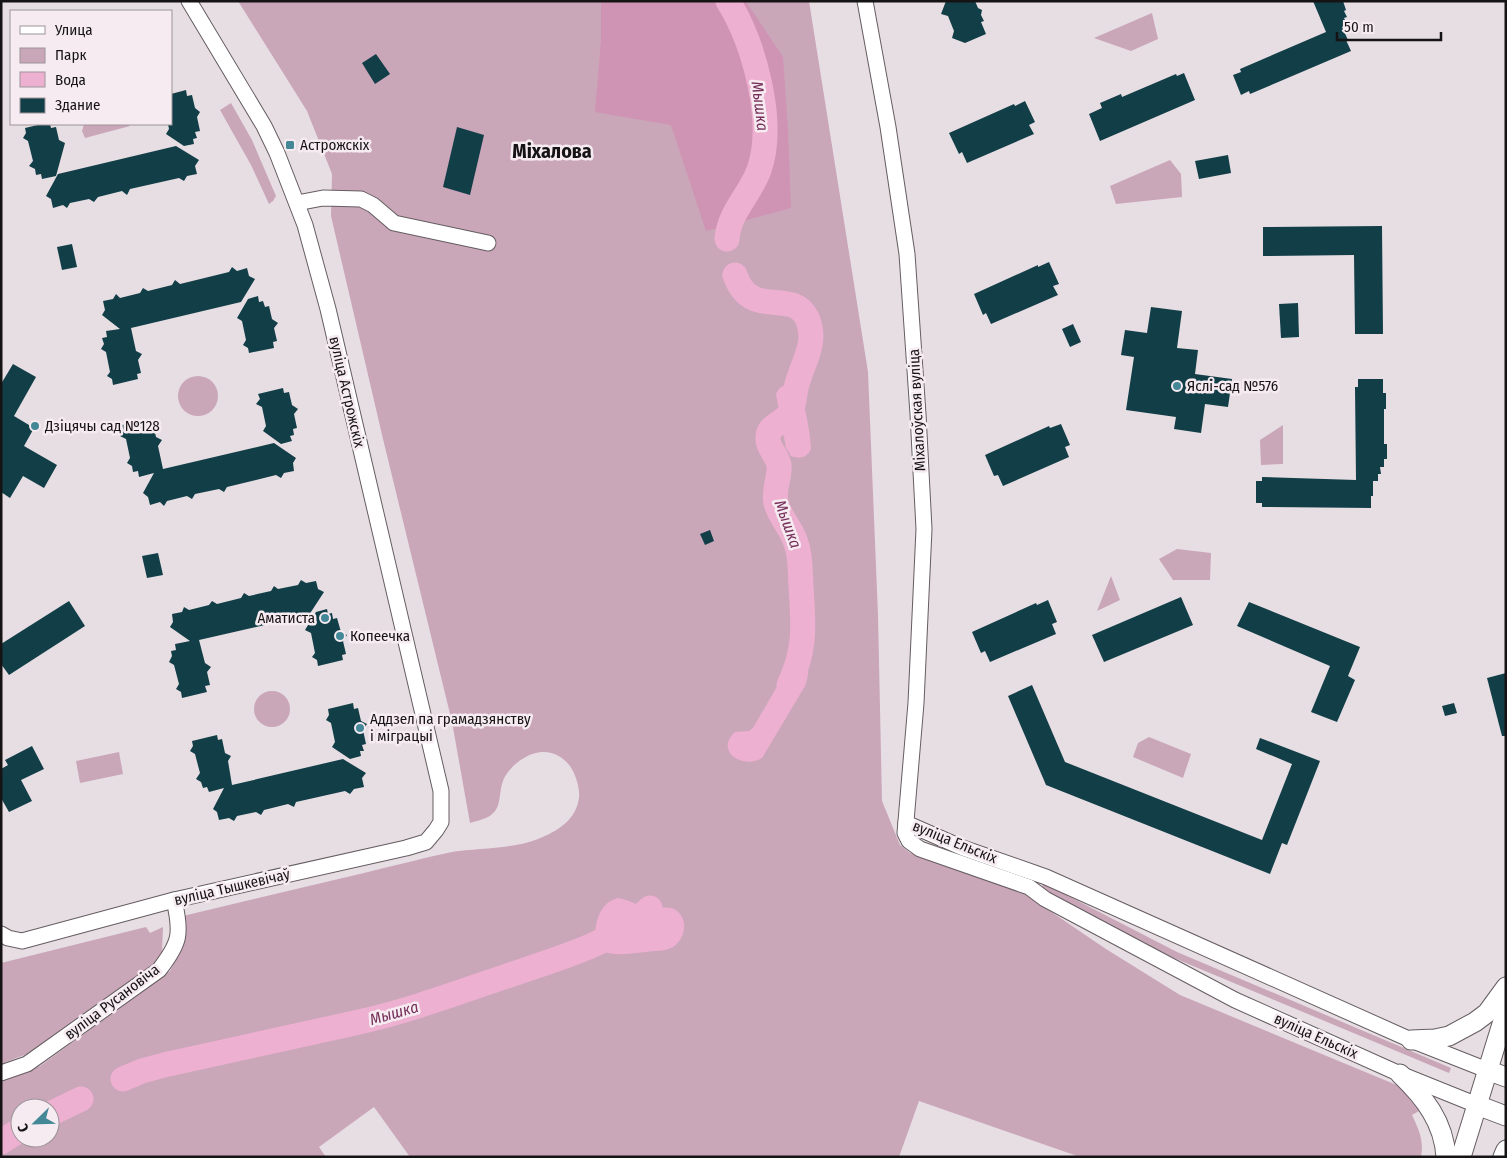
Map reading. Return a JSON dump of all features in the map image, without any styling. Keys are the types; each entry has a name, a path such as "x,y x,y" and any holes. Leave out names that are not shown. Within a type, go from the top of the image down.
{"main road":[{"path":"1411,1040 1435,1039 1449,1036 1475,1022 1487,1012 1506,987"},
{"path":"1461,1157 1506,1011"},
{"path":"1487,1070 1506,1077"},
{"path":"1400,1074 1417,1091 1434,1114 1446,1146 1446,1157"},
{"path":"1477,1105 1506,1116"},
{"path":"1504,1157 1506,1150"}],"street":[{"name":"вуліца Астрожскіх","path":"188,1 264,126 297,202 328,309 441,791 442,807"},
{"name":"Міхалоўская вуліца","path":"865,1 888,126 907,254 918,404 924,529 917,693 906,822"},
{"path":"297,202 323,198 361,199 373,205 394,223 488,243"},
{"name":"вуліца Тышкевічаў","path":"1,934 8,938 22,941 174,900 406,848 426,842 441,822 442,807"},
{"name":"вуліца Ельскіх","path":"1477,1105 1400,1074 1235,1000 1045,900 1029,887 920,849 910,841 905,833 906,822 963,848 1046,877 1411,1040 1487,1070"},
{"name":"вуліца Русановіча","path":"1,1073 27,1064 159,970 172,953 177,940 178,916 174,900"}],"green space":[{"path":"238,1 809,1 868,372 878,615 882,801 900,845 910,853 1016,888 1106,949 1180,995 1399,1086 1419,1111 1412,1115 1419,1130 1421,1157 1080,1157 919,1101 899,1157 410,1157 374,1107 319,1147 326,1157 1,1157 1,1081 40,1066 170,971 183,946 183,916 419,859 452,852 528,842 545,836 565,824 577,806 579,798 578,786 570,766 555,754 538,752 525,757 508,772 502,784 497,809 486,818 470,823 452,722 331,216 332,174 307,111"},
{"path":"1152,13 1158,39 1131,51 1094,38"},
{"path":"231,103 252,140 276,196 269,204 251,165 220,110"},
{"path":"84,125 130,126 85,138 82,131"},
{"path":"1170,160 1181,174 1182,197 1116,204 1110,186"},
{"path":"198,376 212,382 218,396 212,410 198,416 184,410 178,396 184,382"},
{"path":"1283,425 1283,464 1261,465 1260,440"},
{"path":"1177,549 1211,553 1210,580 1173,580 1159,559"},
{"path":"1111,576 1120,600 1097,611"},
{"path":"272,691 279,692 285,696 289,702 289,716 285,722 279,726 272,727 265,726 259,722 255,716 254,709 255,702 259,696 265,692"},
{"path":"1149,737 1191,754 1183,778 1133,757 1138,743"},
{"path":"119,752 123,774 80,783 76,761"},
{"path":"1043,885 1047,885 1177,952 1451,1068 1449,1073 1174,958 1043,894 1041,888"},
{"path":"146,927 150,933 163,927 162,953 153,964 65,1032 27,1054 1,1064 1,963"}],"shaded area":[{"path":"601,1 745,1 747,3 783,57 791,208 706,231 671,125 595,112 601,40"}],"water":[{"path":"787,385 794,388 801,395 809,428 811,449 803,457 791,456 786,448 776,394 780,388"},
{"path":"796,654 803,656 807,663 808,674 805,686 762,758 747,762 734,757 729,752 729,739 735,732 749,731 753,728"},
{"path":"618,898 647,907 668,908 677,911 683,920 684,930 677,944 662,951 623,954 605,952 600,949 597,944 595,931 598,918 605,906"}],"building":[{"path":"946,1 975,1 978,8 982,10 981,15 984,21 981,22 986,34 965,43 952,38 954,31 948,16 941,14"},
{"path":"1313,1 1343,1 1347,17 1344,18 1347,24 1342,27 1351,51 1250,94 1249,91 1241,95 1233,75 1241,72 1240,69 1326,32"},
{"path":"376,54 390,74 375,84 362,63"},
{"path":"1184,73 1195,100 1100,141 1089,114 1102,108 1100,103 1121,94 1122,97 1176,74 1177,76"},
{"path":"186,90 187,96 192,95 195,108 200,112 197,117 200,131 195,132 197,138 193,139 194,144 184,146 166,134 169,129 168,125 172,125 172,94"},
{"path":"1025,101 1035,122 1029,125 1034,134 967,163 962,152 959,154 949,133 1014,104 1015,106"},
{"path":"38,125 50,125 51,128 56,127 59,140 65,143 56,176 42,179 41,174 36,175 35,169 29,166 33,161 28,141 23,138 26,133 25,128"},
{"path":"457,127 484,135 470,195 443,187"},
{"path":"176,146 199,160 195,166 197,174 187,176 184,181 179,178 130,189 127,195 122,191 98,197 94,202 89,199 70,203 67,208 63,205 53,208 51,199 46,196 58,174"},
{"path":"1228,155 1231,173 1199,179 1195,161"},
{"path":"1382,226 1383,334 1355,334 1354,255 1263,256 1263,227"},
{"path":"72,244 77,267 62,270 57,247"},
{"path":"1049,262 1059,284 1053,286 1058,295 991,324 986,313 983,315 974,294 1038,265 1038,267"},
{"path":"232,267 237,271 247,268 249,276 255,279 241,302 131,328 136,351 142,354 138,360 141,373 137,374 138,379 113,385 112,379 107,376 110,372 106,352 101,349 104,344 102,338 107,337 106,331 120,329 102,315 105,310 103,301 113,299 116,294 120,298 140,293 143,288 148,291 172,285 175,280 180,284 229,272"},
{"path":"258,296 259,302 263,301 265,307 269,306 272,319 278,323 274,328 277,341 273,342 274,348 249,353 248,348 243,345 246,340 242,321 237,318 248,299"},
{"path":"1298,303 1299,337 1281,338 1279,304"},
{"path":"1151,307 1182,311 1177,348 1198,350 1195,374 1232,379 1228,407 1205,404 1201,433 1174,429 1176,417 1126,410 1134,357 1121,355 1125,330 1147,333"},
{"path":"1073,324 1081,342 1070,347 1062,329"},
{"path":"13,364 36,377 14,416 34,428 24,446 57,465 44,488 23,476 10,498 1,492 1,384"},
{"path":"1358,379 1383,379 1383,393 1386,393 1384,444 1387,444 1387,459 1384,459 1384,467 1380,467 1381,474 1378,474 1378,481 1373,481 1371,508 1262,507 1262,503 1256,503 1256,481 1262,481 1262,477 1356,480 1355,387 1358,387"},
{"path":"283,388 284,393 289,392 292,405 298,409 294,414 297,428 293,429 294,435 290,436 292,441 281,444 263,431 266,426 262,407 256,404 260,399 258,394"},
{"path":"147,419 148,425 153,424 156,437 162,440 158,446 163,469 274,443 296,458 293,463 294,471 284,473 281,478 276,475 227,487 224,492 219,489 195,494 192,499 187,496 167,501 164,506 160,502 150,505 148,497 143,493 154,473 139,477 138,471 133,472 132,466 127,463 130,458 126,439 120,436 124,431 122,425"},
{"path":"1061,424 1070,445 1065,447 1069,457 1003,486 998,475 994,476 985,455 1049,426 1050,428"},
{"path":"710,530 714,541 705,545 700,534"},
{"path":"158,553 163,575 147,578 142,556"},
{"path":"301,580 306,583 316,581 318,589 324,592 309,615 199,640 205,663 211,667 207,672 210,685 205,686 207,692 182,698 181,692 176,689 179,684 174,665 169,662 172,656 171,651 176,650 175,644 190,641 170,627 173,622 172,614 182,612 184,607 189,610 209,605 212,601 217,604 241,598 244,593 249,596 271,591 274,586 278,589 298,585"},
{"path":"1181,597 1193,625 1104,662 1092,635"},
{"path":"1048,600 1057,622 1052,624 1056,634 990,662 985,651 981,653 972,632 1036,603 1037,605"},
{"path":"69,601 85,626 9,675 1,664 1,644"},
{"path":"1249,602 1360,647 1348,676 1355,680 1337,722 1311,712 1330,666 1237,626"},
{"path":"327,609 328,614 332,613 333,619 337,618 341,632 347,635 343,641 346,654 342,655 343,660 318,666 317,660 312,657 315,653 311,633 305,630 316,612"},
{"path":"1506,673 1506,736 1502,736 1487,678"},
{"path":"1032,685 1065,762 1262,840 1292,764 1256,749 1260,738 1320,761 1287,845 1282,843 1270,874 1046,785 1008,696"},
{"path":"353,703 354,709 358,708 361,721 367,724 363,730 366,744 362,745 364,751 360,751 361,756 350,759 332,747 335,742 331,723 326,720 329,715 328,709"},
{"path":"1454,703 1457,713 1445,716 1442,706"},
{"path":"217,735 218,740 222,739 225,753 231,756 228,761 232,785 343,759 366,773 362,778 364,787 354,789 350,794 345,791 296,802 294,807 288,804 264,810 261,815 256,812 237,816 234,821 229,818 219,820 217,812 213,809 224,788 209,792 207,787 203,788 201,782 196,779 200,773 195,754 190,751 193,746 192,741"},
{"path":"32,746 44,769 21,780 32,801 9,812 1,798 1,769 8,765 5,760"}],"waterway":[{"name":"Мышка","path":"727,239 732,220 759,170 764,151 765,129 764,107 754,60 746,38 728,1"},
{"name":"Мышка","path":"735,275 742,289 751,297 761,301 791,305 800,309 807,318 810,327 810,344 797,384 792,410 773,427 768,437 769,444 779,465 775,493 776,503 798,548 800,564 801,647 799,659 789,685"},
{"name":"Мышка","path":"123,1079 164,1065 396,1013 581,950 618,932 650,908"},
{"name":"Мышка","path":"60,1109 81,1099"},
{"name":"Мышка","path":"1,1142 10,1136"}],"place":[{"name":"Астрожскіх","path":"290,145"},
{"name":"Яслі-сад №576","path":"1177,386"},
{"name":"Дзіцячы сад №128","path":"35,426"},
{"name":"Аматиста","path":"325,618"},
{"name":"Копеечка","path":"340,636"},
{"name":"Аддзел па грамадзянству і міграцыі","path":"360,728"}],"district":[{"name":"Міхалова","path":"552,151"}]}
